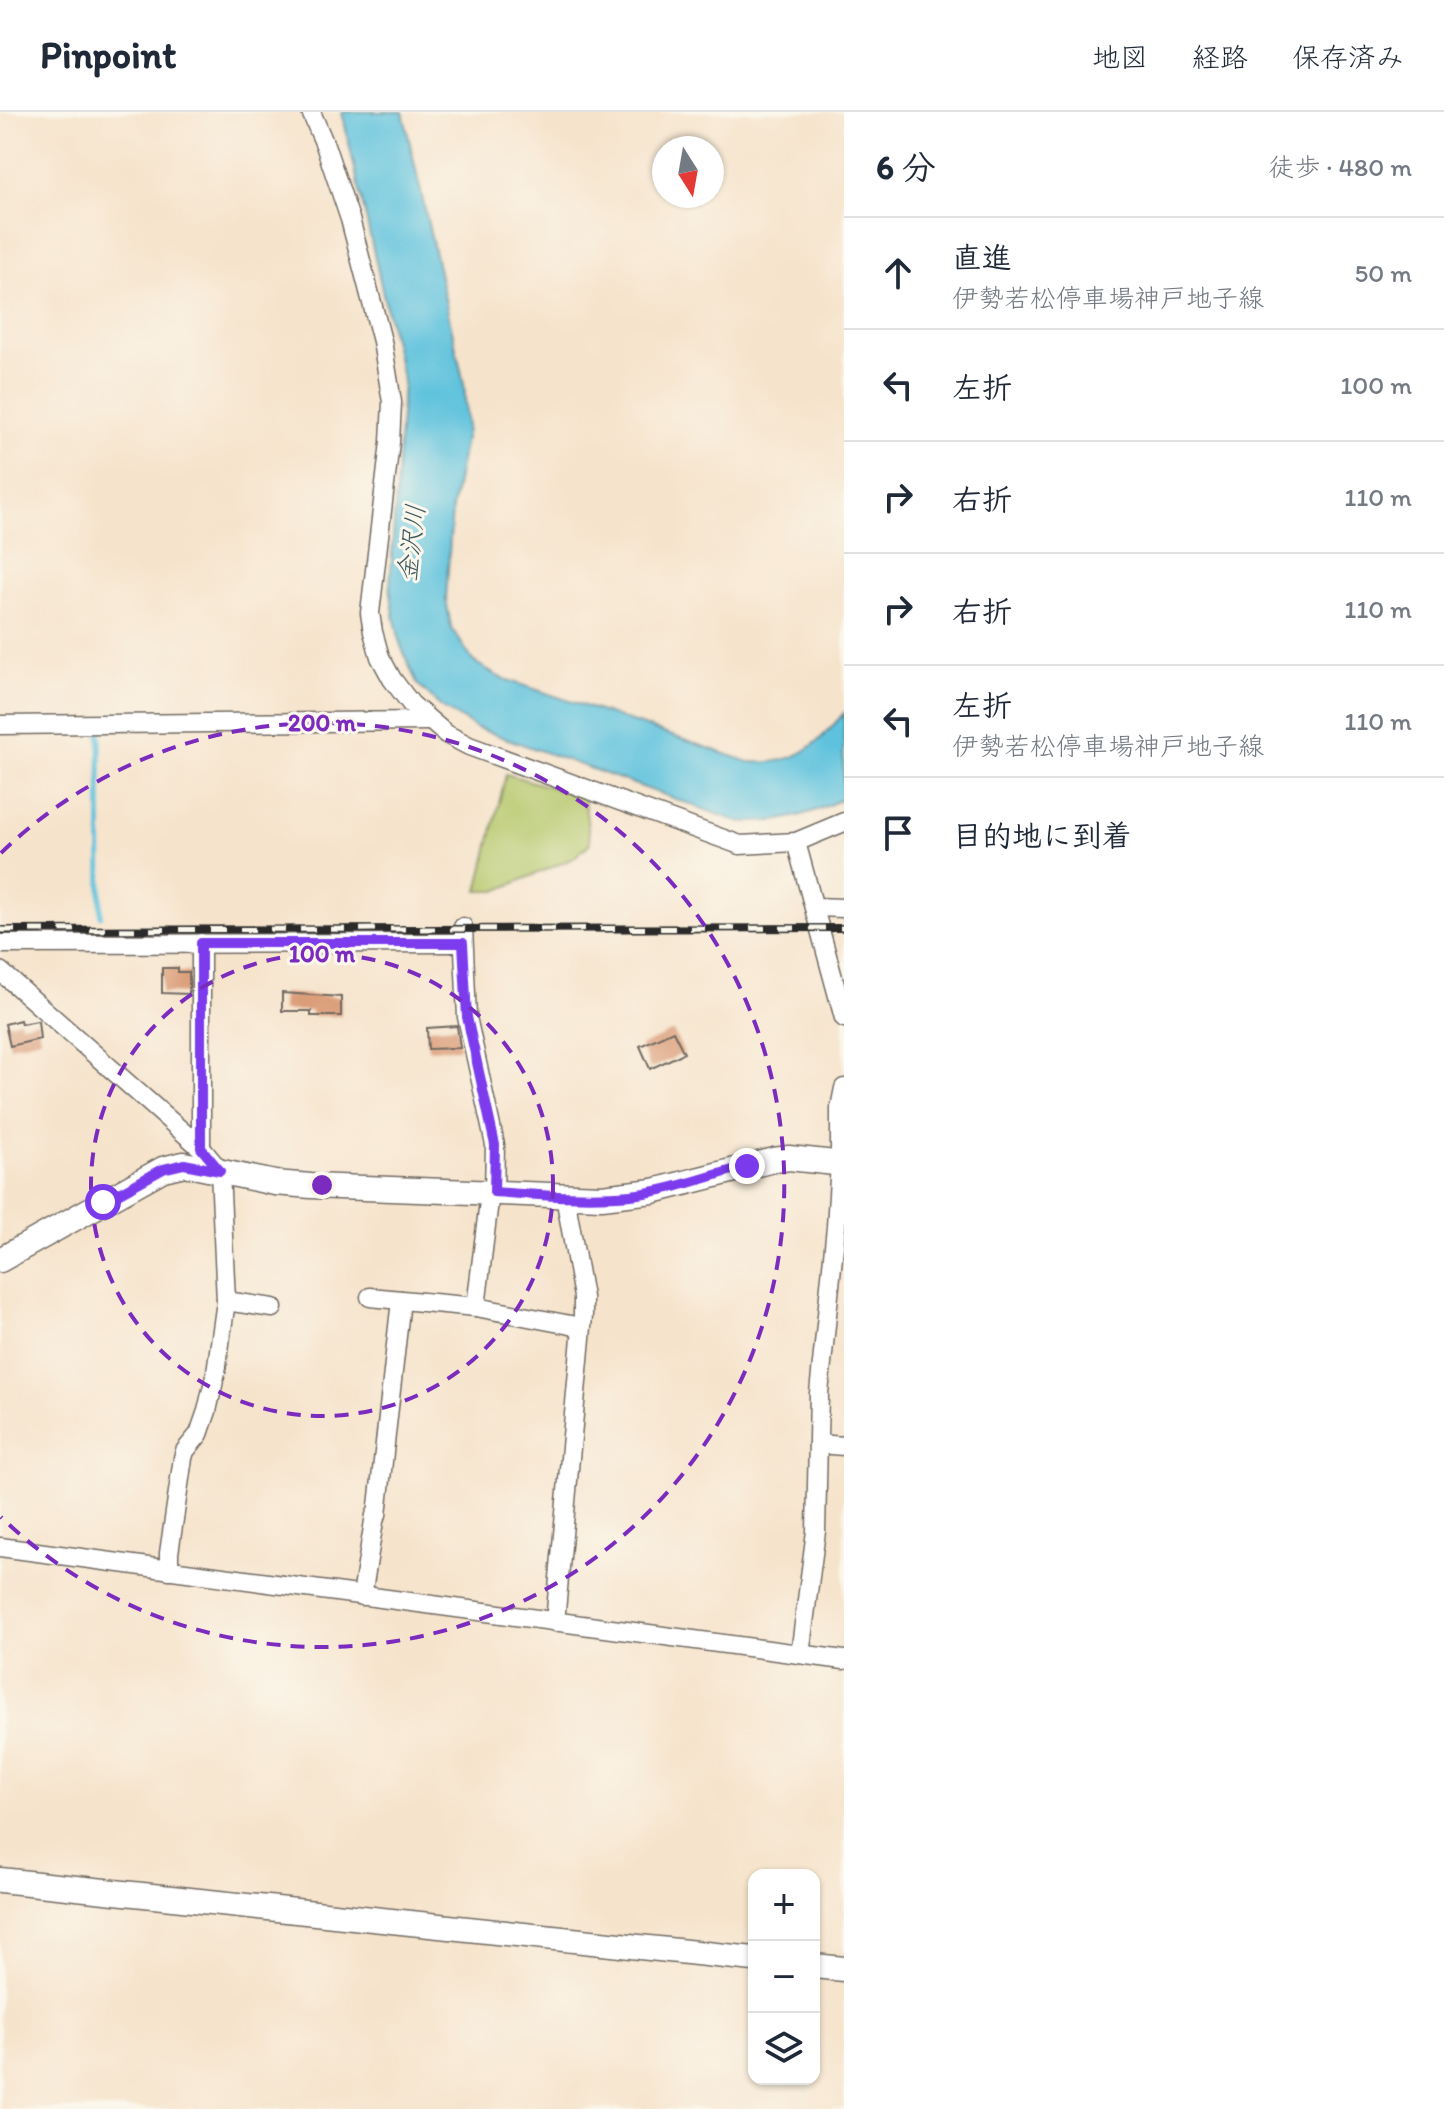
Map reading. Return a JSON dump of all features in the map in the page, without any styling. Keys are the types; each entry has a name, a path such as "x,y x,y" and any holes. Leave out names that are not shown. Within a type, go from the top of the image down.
{"main road":[{"path":"0,1260 163,1169 184,1164 275,1183 311,1186 602,1197 653,1191 774,1160 789,1158 842,1164"},
{"path":"0,1880 748,1958"},
{"path":"820,1967 844,1969"}],"street":[{"path":"311,112 350,219 382,341 391,390 390,442 370,613 380,657 392,679 428,721 469,746 740,845 796,842 844,822"},
{"path":"0,725 428,721"},
{"path":"796,842 843,1014"},
{"path":"814,907 844,908"},
{"path":"0,944 201,943 463,935 467,1017 495,1145 492,1193 476,1307"},
{"path":"201,943 201,1148"},
{"path":"0,971 201,1148 220,1171 226,1301 207,1411 199,1434 183,1458 169,1570"},
{"path":"800,1654 816,1531 824,1338 842,1164 839,1119 844,1088"},
{"path":"555,1622 583,1297 565,1196"},
{"path":"370,1297 476,1307 581,1327"},
{"path":"362,1596 376,1515 401,1300"},
{"path":"226,1301 273,1308"},
{"path":"824,1338 844,1339"},
{"path":"818,1444 844,1446"},
{"path":"0,1547 844,1660"}],"green space":[{"path":"506,774 584,797 590,843 574,858 496,891 478,891"}],"water":[{"name":"金沢川","path":"342,112 403,112 464,384 467,428 452,508 446,599 451,627 473,661 499,677 749,762 780,761 803,752 824,736 844,713 843,798 792,818 765,822 737,821 477,728 441,707 417,684 401,646 390,586 403,382"}],"building":[{"path":"162,968 189,972 189,994 162,993"},
{"path":"282,993 341,997 341,1016 311,1016 311,1011 282,1011"},
{"path":"20,1020 21,1024 38,1021 40,1039 10,1046 5,1024"},
{"path":"457,1026 460,1048 428,1049 427,1028"},
{"path":"673,1031 684,1053 650,1069 640,1046"}],"waterway":[{"path":"100,732 101,916"}],"railway":[{"path":"0,930 844,928"}],"route":[{"path":"103,1202 163,1169 184,1164 220,1171 201,1148 201,943 463,943 467,1017 495,1145 494,1192 602,1197 633,1195 747,1166"}]}
